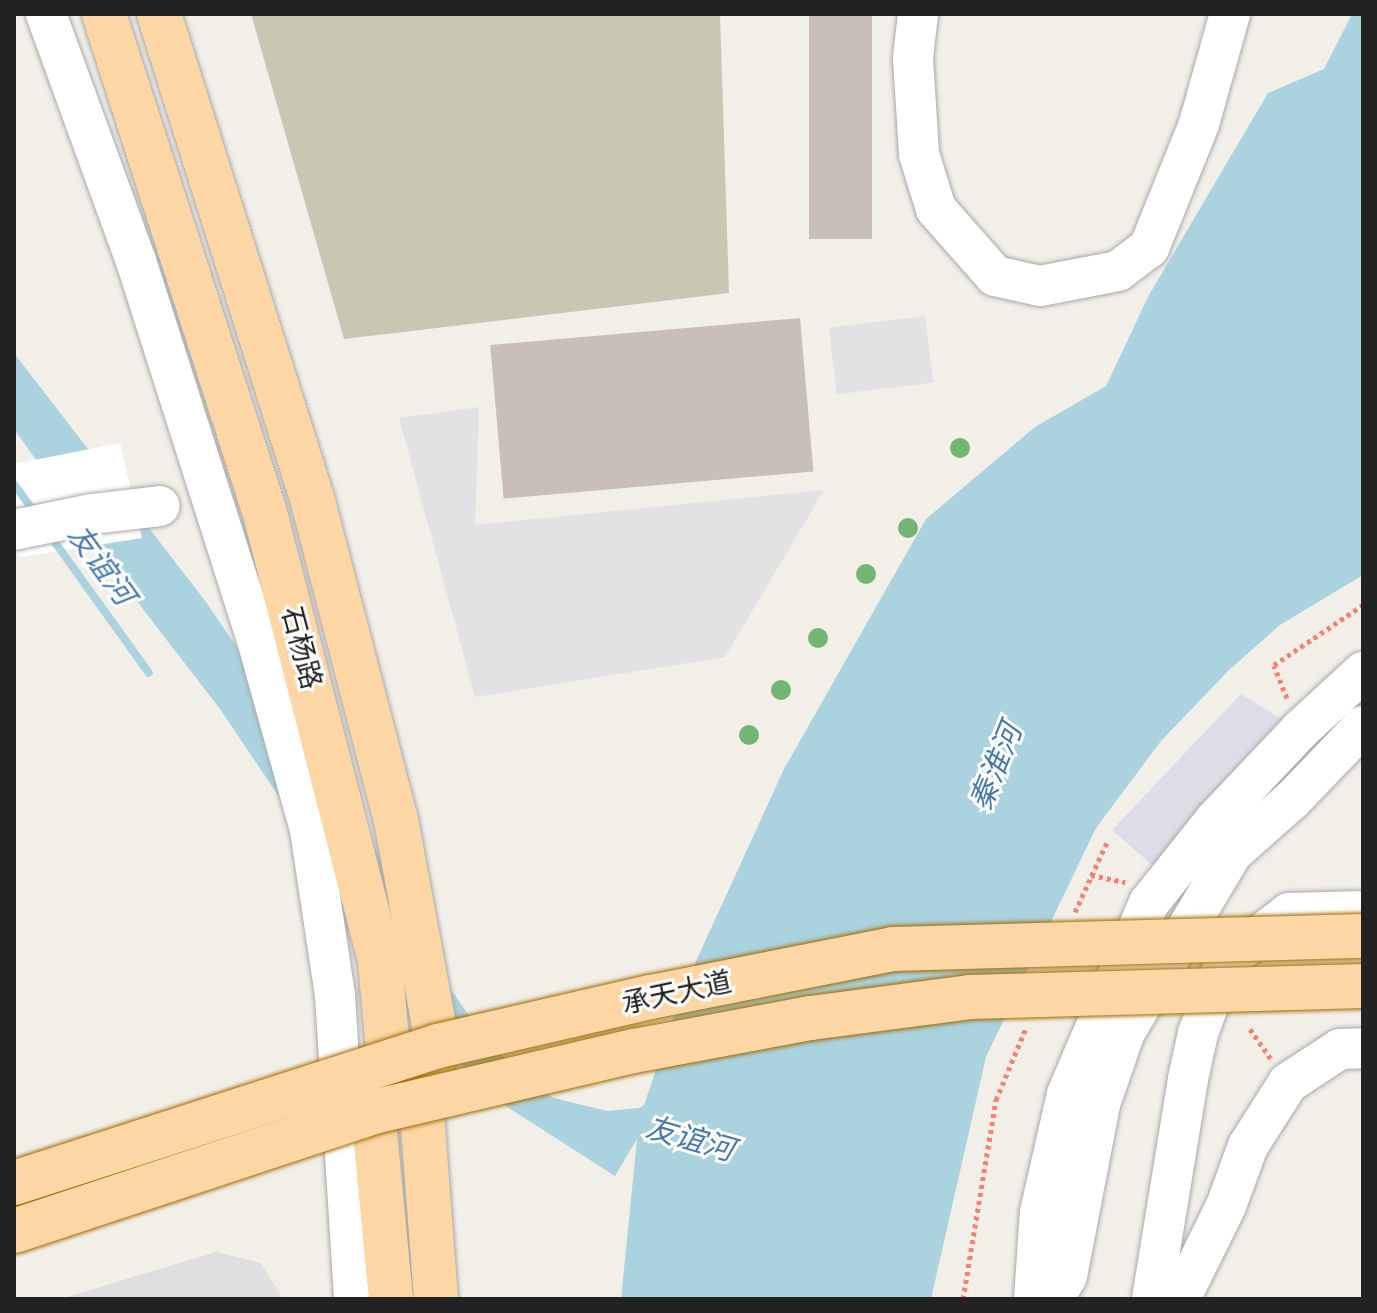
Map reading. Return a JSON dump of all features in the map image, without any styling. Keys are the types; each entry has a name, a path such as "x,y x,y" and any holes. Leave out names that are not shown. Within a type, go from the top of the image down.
{"main road":[{"name":"石杨路","path":"104,14 265,513 380,962 389,1060 373,1112 391,1299"},
{"name":"石杨路","path":"159,14 312,498 396,820 438,1046 421,1100 436,1299"},
{"name":"承天大道","path":"14,1183 438,1046 651,997 893,949 1363,936"},
{"name":"承天大道","path":"14,1231 373,1112 634,1051 796,1020 970,997 1363,986"}],"street":[{"path":"46,14 141,276 257,640 310,830 335,995 354,1299"},
{"path":"918,14 913,58 919,154 936,209 995,276 1040,286 1118,271 1149,248 1199,124 1230,14"},
{"path":"14,530 92,514 160,506"},
{"path":"1034,1299 1040,1212 1067,1094 1149,903 1215,820 1300,730 1363,672"},
{"path":"1054,1299 1067,1276 1100,1104 1125,1032 1232,853 1293,799 1363,726"},
{"path":"1152,1299 1188,1079 1198,1033 1225,962 1289,913 1363,911"},
{"path":"1180,1299 1226,1206 1248,1146 1288,1083 1340,1049 1363,1048"}],"path":[{"path":"1300,730 1274,665 1363,605"},
{"path":"1073,917 1108,840"},
{"path":"1091,875 1138,885"},
{"path":"963,1299 996,1100 1031,1015"}],"shaded area":[{"path":"251,14 720,14 729,293 344,339"},
{"path":"925,316 933,383 837,394 829,328"},
{"path":"479,407 475,525 824,490 725,657 475,697 399,418"},
{"path":"1241,694 1300,730 1168,879 1112,830"},
{"path":"216,1252 261,1263 283,1299 60,1299"}],"water":[{"name":"秦淮河","path":"1352,14 1363,14 1363,575 1280,625 1229,670 1161,741 1096,828 986,1057 931,1299 621,1299 637,1139 615,1176 490,1096 454,1057 220,709 139,604 14,429 14,353 206,602 390,872 449,987 484,1037 534,1087 554,1098 607,1111 639,1108 644,1105 685,985 784,769 926,519 1035,427 1106,386 1149,295 1268,93 1324,69"}],"pier":[{"path":"120,443 142,538 21,557 14,551 14,464"}],"building":[{"path":"809,14 872,14 872,239 809,239"},
{"path":"800,318 813,471 504,499 490,345"}],"waterway":[{"name":"友谊河","path":"14,484 35,513"},
{"name":"友谊河","path":"49,534 149,673"}]}
